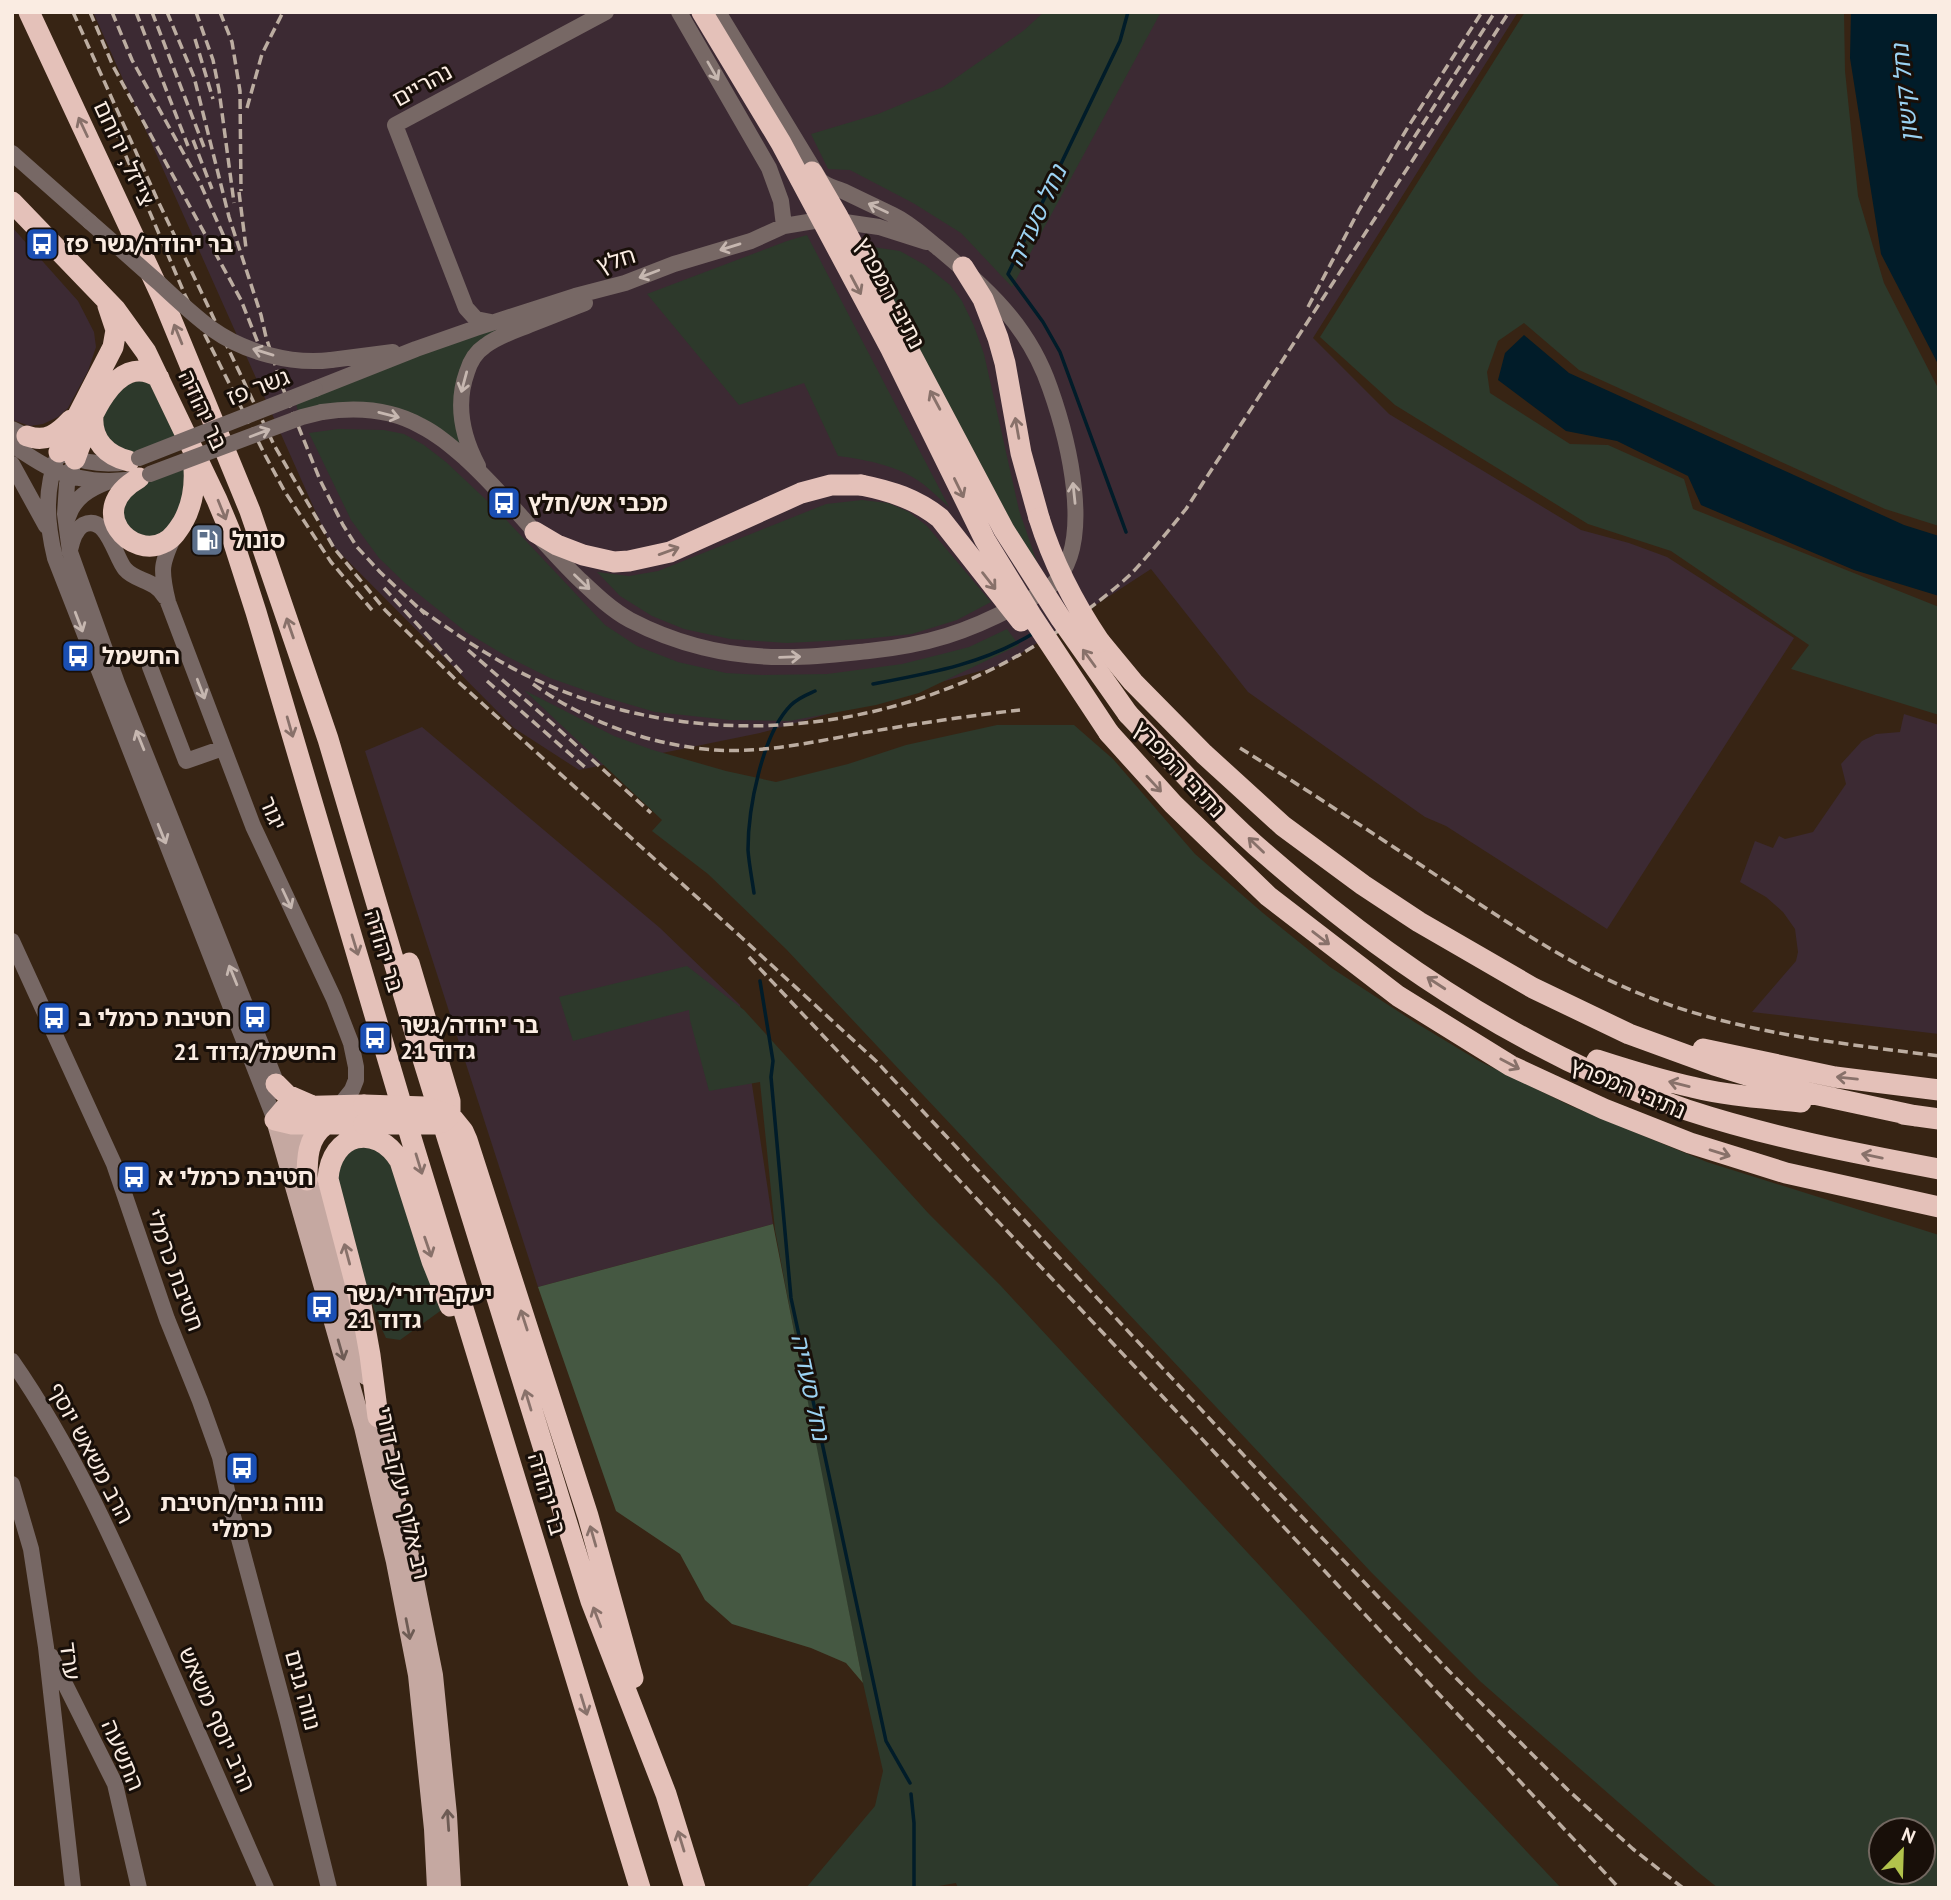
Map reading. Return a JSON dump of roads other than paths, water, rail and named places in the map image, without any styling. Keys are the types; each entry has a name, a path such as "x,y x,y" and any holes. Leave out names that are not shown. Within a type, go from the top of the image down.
{"highway":[{"name":"צייזל, ירוחם","path":"29,12 162,296 250,511"},
{"name":"נתיבי המפרץ","path":"702,12 781,143 891,349 985,540 1109,733 1182,813 1268,896 1398,996 1511,1066 1604,1109 1690,1143 1786,1173 1939,1207"},
{"name":"נתיבי המפרץ","path":"717,12 837,215 1004,530 1061,619 1128,714 1267,856 1391,954 1530,1042 1685,1109 1791,1140 1939,1169"},
{"name":"בר יהודה","path":"12,202 116,309 146,352 230,531 640,1888"},
{"path":"963,267 983,299 998,338 1021,453 1039,518 1062,579 1079,610 1100,642 1133,682 1194,744 1283,826 1419,922 1533,988 1629,1034 1714,1065 1795,1090 1916,1116"},
{"path":"64,464 115,338 114,320 98,290"},
{"path":"17,437 41,439 62,430 86,413 120,376 135,371 151,373 159,378"},
{"path":"86,413 99,443 109,452 139,468 118,496 113,511 116,525 125,536 147,546 163,544 176,532 191,506 194,461 192,449"},
{"path":"535,532 557,545 583,555 614,562 629,561 670,551 801,493 831,485 861,485 901,495 940,518 1109,733"},
{"name":"בר יהודה","path":"250,511 328,738 418,1043 591,1601 666,1794 695,1888"},
{"path":"328,738 355,797 398,926 450,1101 450,1115"},
{"path":"1533,988 1631,1027 1684,1044 1835,1077 1939,1090"},
{"path":"1467,1004 1515,1028 1582,1055 1693,1088 1939,1119"},
{"path":"276,1084 287,1095 312,1106"},
{"path":"284,1117 312,1106 340,1105 364,1114"},
{"path":"307,1180 310,1144 317,1131 325,1125 364,1114 419,1107 450,1115 458,1124 467,1140 588,1516 666,1794"},
{"path":"284,1117 325,1125"},
{"path":"378,1417 361,1306 328,1179 328,1170 338,1150 351,1139 358,1137 383,1142 393,1150 400,1161 432,1261 498,1432 528,1522"},
{"path":"1786,1173 1939,1216"}],"main road":[{"name":"רב אלוף יעקב דורי","path":"284,1117 307,1180 378,1417 411,1560 434,1675 448,1815 452,1888"},
{"name":"רב אלוף יעקב דורי","path":"284,1117 395,1562 417,1675 433,1829 436,1888"}],"street":[{"name":"נהריים","path":"466,308 395,125 606,12"},
{"path":"679,12 769,168 781,201 784,226"},
{"path":"625,283 595,299 483,346 472,359 463,381 460,398 460,413 469,447 483,474 606,604 630,620 708,649 744,655 819,656 881,650 949,636 985,623 1041,593 1057,580 1073,548 1075,497 1064,436 1045,375 1027,339 998,300 922,233 847,193 825,186 717,12"},
{"path":"12,153 194,314 229,339 264,353 289,359 319,361 416,349"},
{"name":"חלץ","path":"315,389 461,333 575,296 625,283 674,264 751,241 784,226 820,220 856,223 879,227 935,245"},
{"path":"466,308 476,319 496,322"},
{"path":"461,333 466,323 466,308"},
{"name":"גשר פז","path":"139,468 315,389"},
{"name":"גשר פז","path":"139,468 302,417 349,409 409,420 430,430 483,474"},
{"path":"17,437 64,464 109,481"},
{"path":"64,464 101,463 139,468"},
{"path":"12,464 48,531 75,612 284,1117"},
{"path":"64,464 67,484 65,526 70,552 117,683 276,1084 284,1117"},
{"path":"48,531 48,503 64,464"},
{"path":"65,526 79,498 90,490 139,468"},
{"path":"70,552 79,528 85,524 99,527 109,537 124,568 155,585 163,592 168,602"},
{"name":"יגור","path":"176,532 162,564 168,602 253,827 334,999 351,1043 356,1080 340,1105"},
{"path":"150,667 186,761 223,748"},
{"name":"חטיבת כרמלי","path":"12,941 114,1164 167,1319 220,1457 230,1505"},
{"name":"הרב משאש יוסף","path":"12,1361 59,1435 126,1569"},
{"name":"ערד","path":"12,1484 31,1549 46,1647 72,1888"},
{"name":"נווה גנים","path":"230,1505 329,1888"},
{"name":"הרב יוסף משאש","path":"126,1569 266,1888"},
{"name":"התשעה","path":"46,1647 115,1784 139,1888"}],"water":[{"name":"נחל קישון","path":"1851,12 1939,12 1939,366 1881,254 1850,58"},
{"path":"1524,335 1569,373 1904,525 1939,536 1939,596 1854,570 1701,505 1688,476 1617,441 1566,431 1498,380 1505,353"}],"waterway":[{"name":"נחל סעדיה","path":"1126,532 1060,352 1043,322 1008,274 1120,41 1128,12"},
{"name":"נחל סעדיה","path":"873,684 976,660 1034,633"},
{"name":"נחל סעדיה","path":"754,893 748,855 749,833 754,794 765,753 772,734 791,705 815,691"},
{"name":"נחל סעדיה","path":"760,981 773,1061 771,1077 791,1298 886,1741 910,1783"},
{"name":"נחל סעדיה","path":"911,1794 914,1888"}],"railway":[{"path":"73,12 158,201 274,445 334,548 385,610 454,678 876,1061 1449,1671 1568,1790 1633,1849 1683,1888"},
{"path":"90,12 113,66 241,300 262,353"},
{"path":"112,12 132,60 200,183 230,250"},
{"path":"136,12 188,146"},
{"path":"152,12 204,147"},
{"path":"167,12 194,77 229,217 282,386 320,480 357,547 425,614"},
{"path":"196,12 213,60 219,90 234,203"},
{"path":"220,12 232,42 240,91 241,191"},
{"path":"247,108 262,54 283,12"},
{"path":"1308,307 1359,210 1408,127 1482,12"},
{"path":"1406,150 1495,12"},
{"path":"420,609 517,671 601,704 672,720 744,726 816,722 886,708 955,686 1021,654 1082,614 1131,574 1186,509 1509,12"},
{"path":"195,39 213,99"},
{"path":"114,128 185,295 265,455 285,492 331,562 372,610"},
{"path":"193,140 212,189"},
{"path":"239,192 246,248"},
{"path":"384,588 462,673"},
{"path":"468,650 651,813"},
{"path":"487,681 587,769"},
{"path":"533,684 575,710 619,729 667,743 715,750 789,746 921,723 1020,710"},
{"path":"1240,748 1522,932 1569,960 1618,984 1679,1008 1752,1028 1939,1056"},
{"path":"749,957 1137,1369 1619,1888"}],"place":[{"name":"בר יהודה/גשר פז","path":"42,244"},
{"name":"מכבי אש/חלץ","path":"504,503"},
{"name":"סונול","path":"207,540"},
{"name":"החשמל","path":"78,656"},
{"name":"החשמל/גדוד 21","path":"255,1017"},
{"name":"חטיבת כרמלי ב","path":"54,1018"},
{"name":"בר יהודה/גשר גדוד 21","path":"375,1038"},
{"name":"חטיבת כרמלי א","path":"134,1177"},
{"name":"יעקב דורי/גשר גדוד 21","path":"322,1307"},
{"name":"נווה גנים/חטיבת כרמלי","path":"242,1468"}]}
